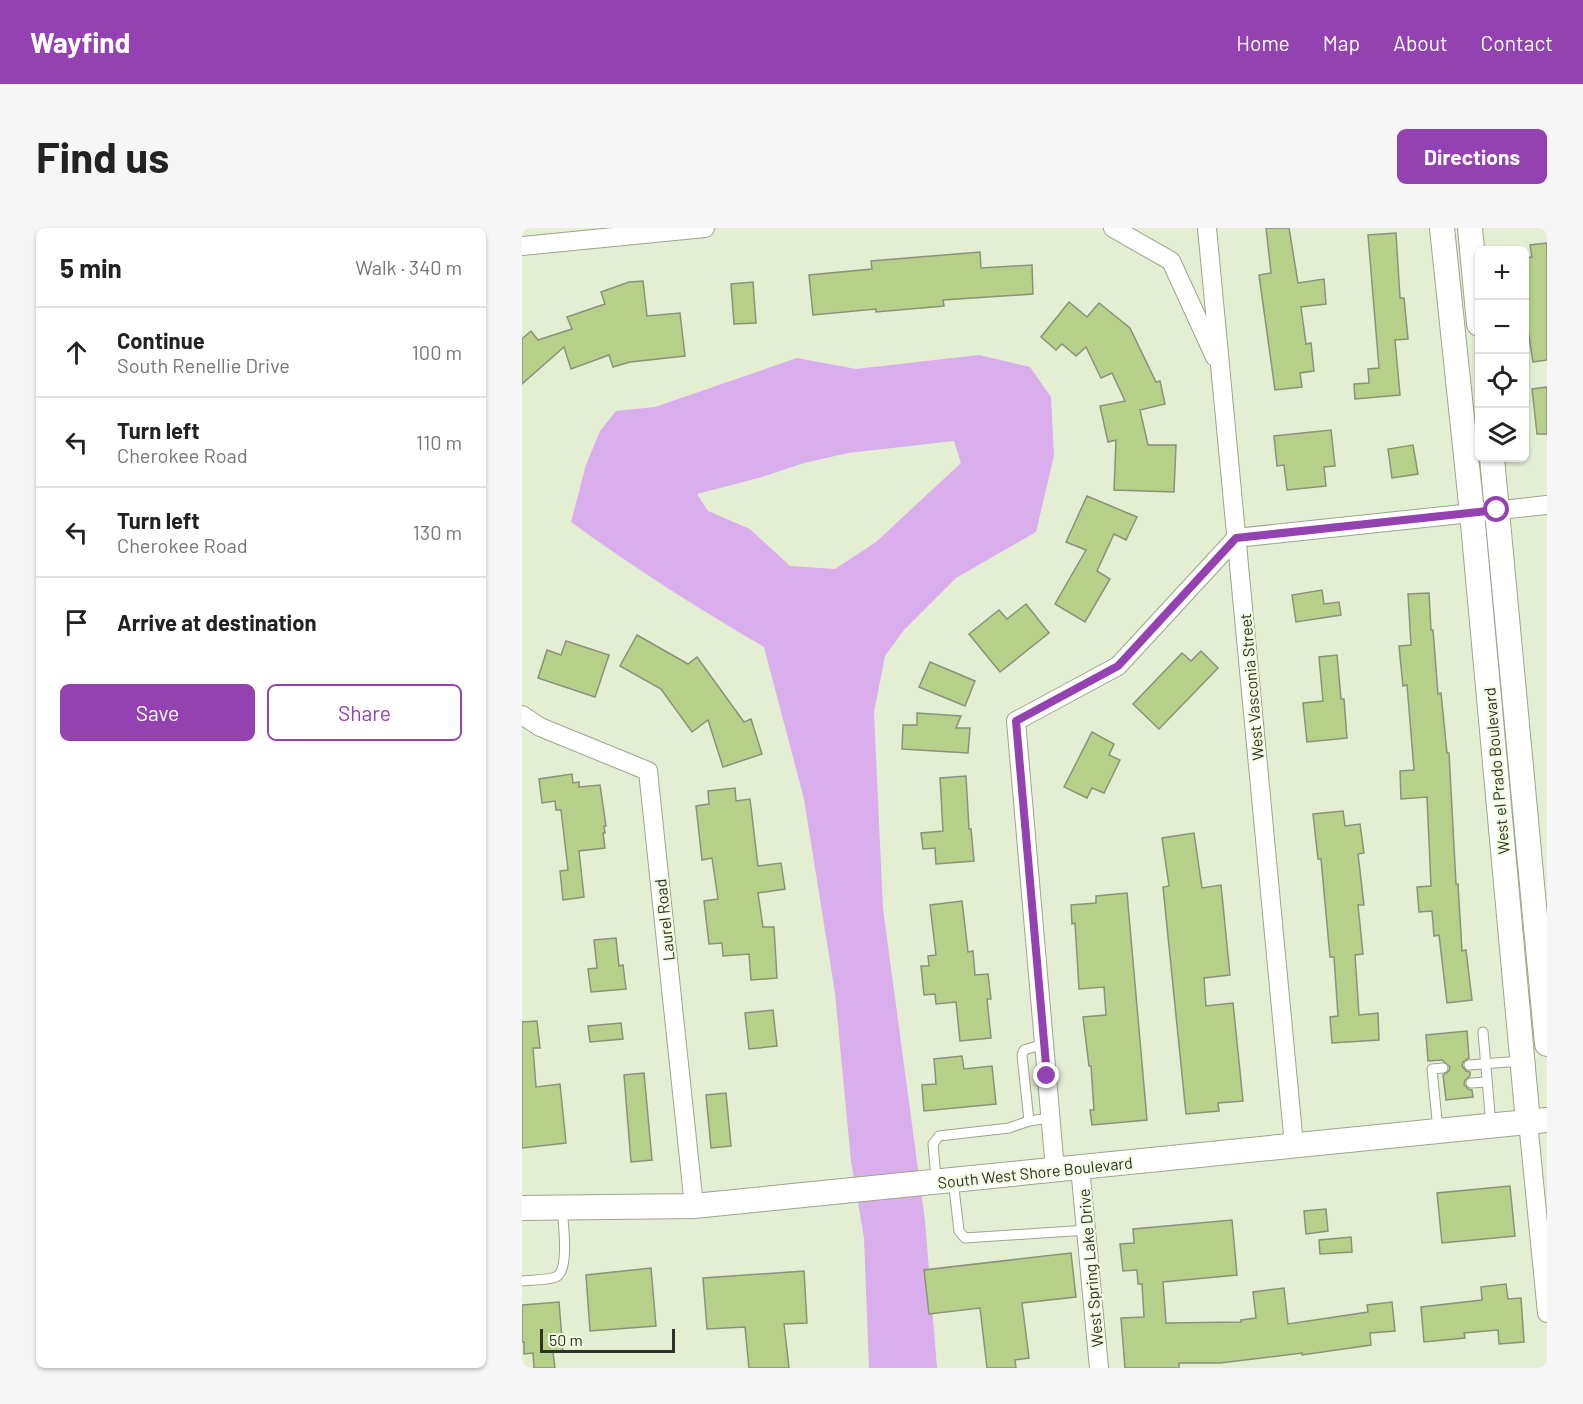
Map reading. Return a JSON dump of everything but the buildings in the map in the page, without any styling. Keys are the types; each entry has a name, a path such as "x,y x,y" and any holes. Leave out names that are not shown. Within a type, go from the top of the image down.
{"street":[{"path":"522,246 705,228"},
{"path":"1113,228 1171,261 1221,372"},
{"name":"West Vasconia Street","path":"1207,228 1294,1146"},
{"name":"West el Prado Boulevard","path":"1442,228 1472,513 1522,1061 1538,1121 1547,1313"},
{"path":"1470,228 1477,300"},
{"name":"West el Prado Boulevard","path":"1492,462 1547,1044"},
{"path":"1055,1170 1016,721 1118,666 1236,538 1547,505"},
{"name":"Laurel Road","path":"522,715 540,728 648,771 694,1206"},
{"path":"1496,771 1521,769"},
{"name":"South West Shore Boulevard","path":"522,1208 694,1206 1538,1121"},
{"name":"West Spring Lake Drive","path":"1080,1167 1099,1368"}],"lane":[{"path":"1483,1032 1491,1126"},
{"path":"1029,1121 1022,1055 1024,1050 1044,1044"},
{"path":"1470,1065 1522,1061"},
{"path":"1438,1131 1432,1069 1443,1068"},
{"path":"1024,1079 1047,1076"},
{"path":"1471,1083 1487,1082"},
{"path":"1433,1087 1444,1086"},
{"path":"1051,1118 1029,1121 1009,1128 939,1136 933,1144 958,1231 965,1238 1087,1230"},
{"path":"522,1281 556,1277 563,1270 565,1260 562,1208"}],"shaded area":[{"path":"979,355 1030,367 1051,397 1054,456 1036,532 956,578 904,630 885,656 874,712 883,909 925,1221 937,1368 869,1368 864,1238 851,1161 835,993 804,799 764,647 666,587 571,522 586,465 600,431 616,411 655,407 797,358 856,369","holes":["954,441 961,463 876,542 835,569 790,566 750,529 708,511 697,494 804,463 848,453"]}],"route":[{"path":"1047,1076 1016,721 1118,666 1236,538 1497,510"}]}
